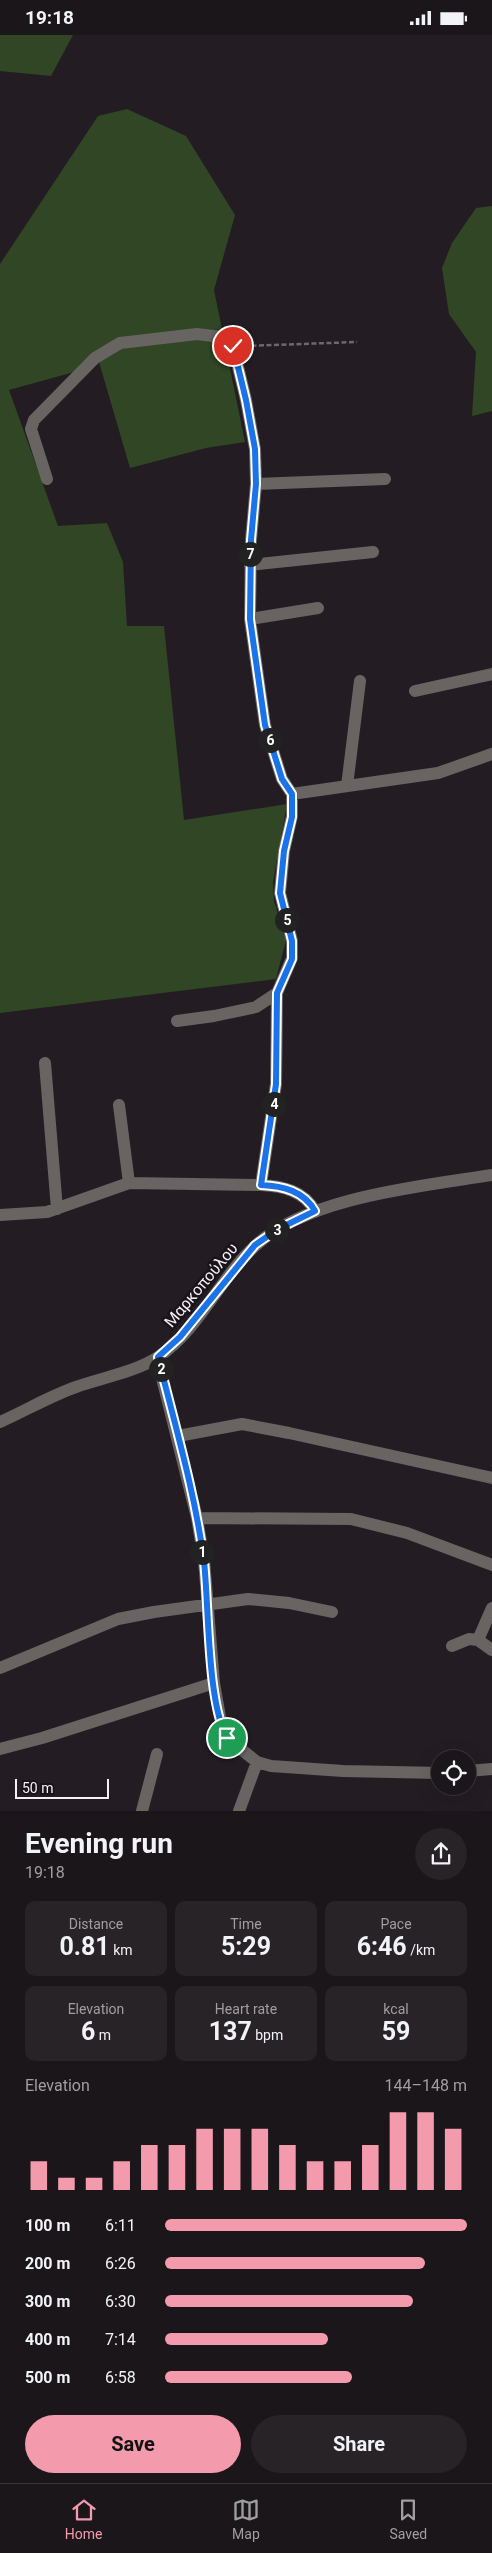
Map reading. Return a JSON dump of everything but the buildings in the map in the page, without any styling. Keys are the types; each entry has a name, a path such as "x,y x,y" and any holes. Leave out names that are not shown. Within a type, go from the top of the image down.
{"street":[{"path":"48,479 31,429 34,420 95,358 120,343 197,334 220,337 233,346 252,428 256,484 250,565 250,619 265,725 282,779 292,794 292,817 284,851 280,893 292,941 292,959 277,993 276,1084 261,1185"},
{"path":"256,484 385,479"},
{"path":"250,565 373,552"},
{"path":"250,619 318,608"},
{"path":"415,691 492,674"},
{"path":"347,786 360,681"},
{"path":"292,794 438,773 492,754"},
{"path":"177,1021 214,1016 256,1007 277,993"},
{"path":"45,1063 57,1209"},
{"path":"119,1105 129,1183"},
{"name":"Μαρκοπούλου","path":"0,1422 74,1387 118,1374 158,1357 180,1337 255,1245 278,1229 315,1211 361,1199 492,1175"},
{"path":"0,1215 47,1212 129,1183 261,1185 297,1192 310,1203 315,1211"},
{"path":"158,1357 196,1518 208,1605 214,1683 222,1728 227,1738 257,1762 272,1766 344,1771 431,1773"},
{"path":"178,1436 242,1425 289,1433 492,1478"},
{"path":"196,1518 351,1519 406,1533 492,1565"},
{"path":"0,1668 118,1619 248,1599 289,1603 332,1612"},
{"path":"478,1641 492,1608"},
{"path":"452,1646 469,1639 478,1641 492,1651"},
{"path":"0,1749 42,1738 214,1683"},
{"path":"142,1811 157,1754"},
{"path":"239,1811 257,1762"},
{"path":"476,1770 492,1769"}],"path":[{"path":"233,346 357,341"}],"green space":[{"path":"0,35 73,35 51,76 0,71"},
{"path":"127,109 186,136 235,215 214,290 245,442 206,448 130,468 99,362 85,369 9,390 58,526 107,523 123,562 127,626 164,626 184,820 287,804 273,882 274,901 286,940 276,979 0,1013 0,264 98,116"},
{"path":"492,206 492,411 472,416 476,352 449,314 442,268 452,243 476,208"}],"route":[{"path":"227,1738 222,1728 214,1683 204,1560 178,1436 158,1357 180,1337 208,1305 255,1245 278,1229 315,1211 310,1203 297,1192 272,1185 261,1185 264,1154 273,1111 276,1084 277,993 292,959 292,941 280,893 284,851 292,817 292,794 282,779 265,725 250,619 251,540 256,484 255,449 233,346"}]}
